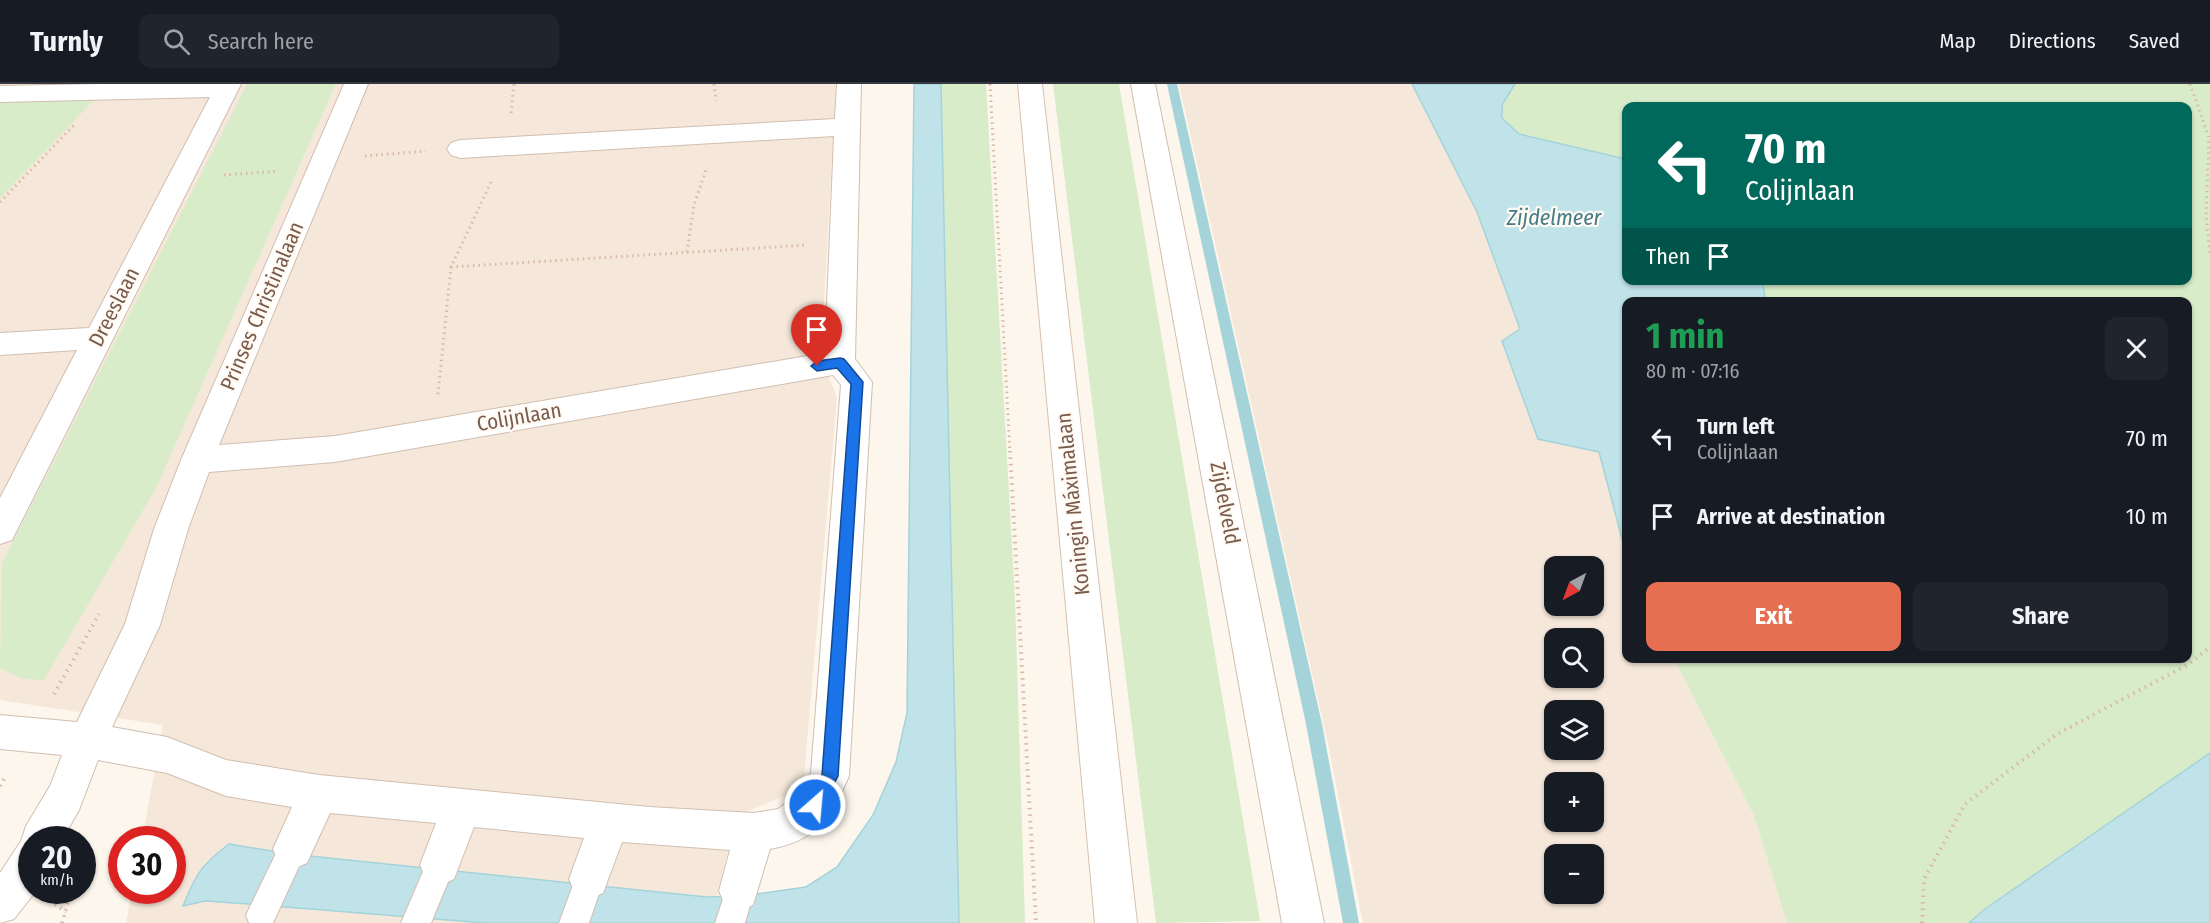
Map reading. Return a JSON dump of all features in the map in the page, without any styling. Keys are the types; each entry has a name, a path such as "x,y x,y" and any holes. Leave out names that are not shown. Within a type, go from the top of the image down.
{"street":[{"name":"Prinses Christinalaan","path":"48,826 65,797 87,740 142,625 171,529 196,460 356,84"},
{"path":"16,734 87,740 167,755 226,778 319,793 609,822 754,832 786,827 815,805 830,776 857,382 840,362 849,84"},
{"name":"Koningin Máximalaan","path":"1030,84 1116,923"},
{"name":"Zijdelveld","path":"1143,84 1303,923"},
{"path":"0,94 105,93 228,86"},
{"name":"Dreeslaan","path":"0,530 228,86"},
{"path":"452,174 464,138 508,146 848,127"},
{"path":"0,344 98,338"},
{"name":"Colijnlaan","path":"196,460 335,449 840,362"},
{"path":"293,849 319,793"},
{"path":"440,865 462,807"},
{"path":"589,879 609,822"},
{"path":"735,907 754,832"},
{"path":"0,905 18,882"}],"lane":[{"path":"261,915 293,849"},
{"path":"416,923 440,865"},
{"path":"574,923 589,879"}],"path":[{"path":"435,432 451,267 508,146 514,84"},
{"path":"990,84 1036,923"},
{"path":"2190,84 2209,138 2206,216 2210,254"},
{"path":"0,202 105,93"},
{"path":"687,252 694,204 718,134"},
{"path":"181,177 322,164 464,138"},
{"path":"451,267 843,243"},
{"path":"0,786 16,734 101,610"},
{"path":"2192,662 2210,647"},
{"path":"1922,923 1924,879 1965,804 2057,734 2190,663"},
{"path":"62,923 67,904"}],"shaded area":[{"path":"0,84 836,84 821,359 837,397 803,788 737,816 712,915 994,923 126,923 130,904 186,904 186,826 145,826 163,725 0,700"},
{"path":"1179,84 1412,84 1477,212 1520,330 1502,341 1599,452 1622,539 1622,663 1676,663 1754,816 1787,923 1363,923 1328,744"}],"green space":[{"path":"247,84 336,84 156,488 44,680 22,679 0,668 2,563"},
{"path":"941,84 986,84 1015,599 1025,923 959,923"},
{"path":"1053,84 1119,84 1260,921 1156,923"},
{"path":"1515,84 2210,84 2210,753 1985,909 1969,923 1787,923 1754,816 1676,663 2192,663 2192,297 1765,297 1763,285 2192,285 2192,102 1622,102 1622,158 1519,134 1502,118 1502,105"},
{"path":"97,97 0,198 0,100"}],"water":[{"path":"914,84 941,84 959,923 485,923 205,901 183,906 186,904 186,899 200,871 229,844 290,854 707,897 742,896 806,887 837,867 873,815 896,762 907,713"},
{"name":"Zijdelmeer","path":"1412,84 1515,84 1502,105 1502,118 1519,134 1622,158 1622,285 1763,285 1765,297 1622,297 1622,539 1599,452 1538,439 1502,341 1520,329 1477,212"},
{"path":"2210,753 2210,923 1969,923 1985,909"}],"waterway":[{"path":"1172,84 1314,724 1351,923"}],"route":[{"path":"815,805 830,776 857,382 840,362 817,366"}]}
